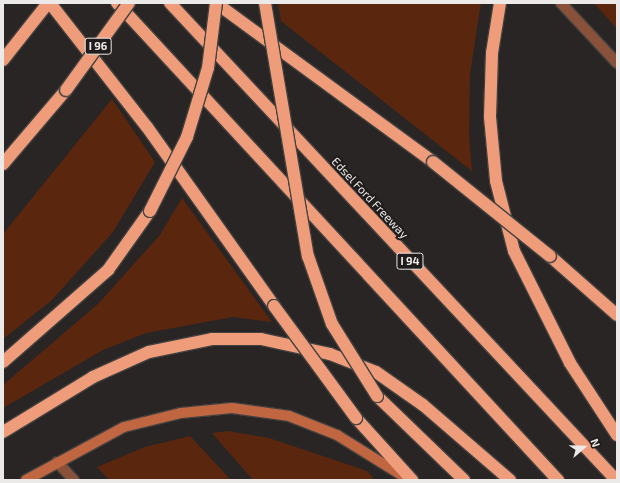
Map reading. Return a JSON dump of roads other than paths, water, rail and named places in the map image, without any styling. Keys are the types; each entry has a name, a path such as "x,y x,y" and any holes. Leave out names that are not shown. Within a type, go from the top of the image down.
{"highway":[{"path":"3,60 49,3 147,127 274,306 356,418 411,480"},
{"path":"117,3 558,480"},
{"name":"I 96","path":"6,162 66,90 130,3"},
{"name":"Edsel Ford Freeway","path":"170,3 616,480"},
{"path":"3,362 108,270 150,211 187,137 208,68 216,3 433,162 550,256 617,315"},
{"path":"265,3 308,256 332,324 377,396 464,480"},
{"path":"500,3 492,53 490,117 496,181 514,251 570,363 617,435"},
{"path":"3,51 23,35"},
{"path":"3,432 93,378 149,352 212,339 261,339 330,354 376,372 423,405 510,480"}],"street":[{"path":"561,3 617,63"},
{"path":"26,480 124,427 180,413 232,408 289,416 338,435 411,480"},
{"path":"57,462 74,480"}]}
